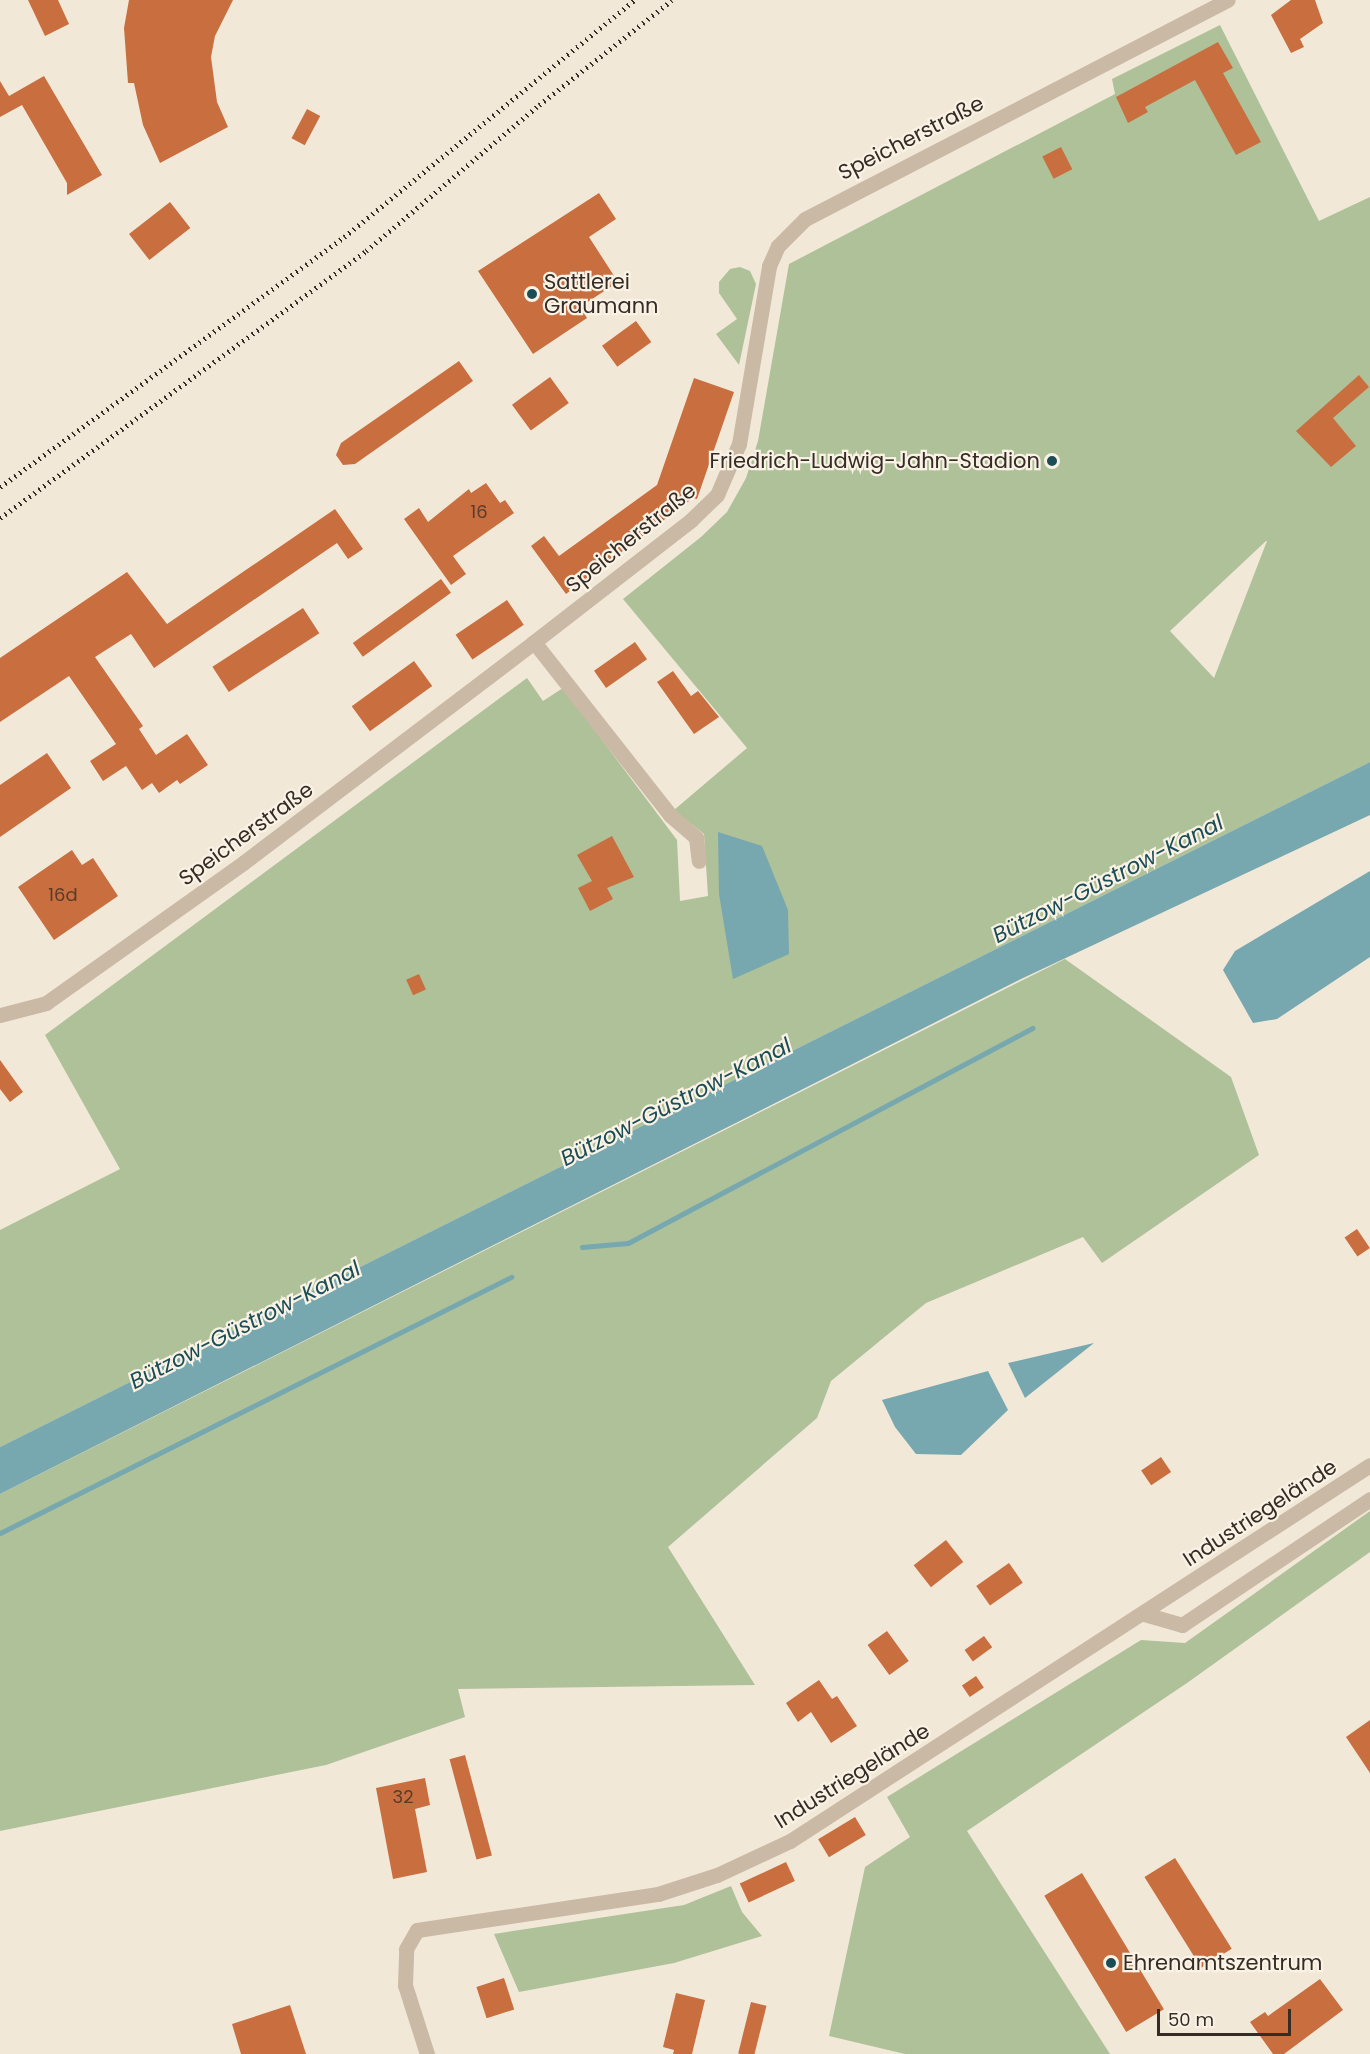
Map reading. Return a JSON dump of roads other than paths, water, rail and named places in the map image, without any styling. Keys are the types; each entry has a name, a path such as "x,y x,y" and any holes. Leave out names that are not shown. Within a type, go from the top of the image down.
{"street":[{"name":"Speicherstraße","path":"0,1015 46,1003 272,842 691,520 717,495 739,444 769,266 778,246 805,219 1228,0"},
{"path":"534,642 670,815 696,838 699,861"},
{"name":"Industriegelände","path":"427,2054 405,1985 406,1949 417,1930 658,1894 717,1875 824,1821 1370,1465"},
{"path":"1144,1614 1182,1625 1370,1499"}],"water":[{"name":"Bützow-Güstrow-Kanal","path":"1370,762 1370,815 1021,979 0,1494 0,1447"},
{"path":"718,832 762,846 788,910 789,954 733,979 719,894"},
{"path":"1370,871 1370,957 1277,1019 1253,1023 1223,970 1235,951"},
{"path":"1094,1343 1025,1398 1008,1363"},
{"path":"988,1371 1008,1410 961,1455 916,1454 895,1427 882,1400"}],"waterway":[{"path":"582,1247 628,1243 1032,1028"},
{"path":"0,1533 511,1277"}],"railway":[{"path":"0,487 344,237 635,0"},
{"path":"0,518 366,251 539,105 672,0"}],"place":[{"name":"Sattlerei Graumann","path":"532,294"},
{"name":"Friedrich-Ludwig-Jahn-Stadion","path":"1052,461"},
{"name":"Ehrenamtszentrum","path":"1111,1963"}]}
